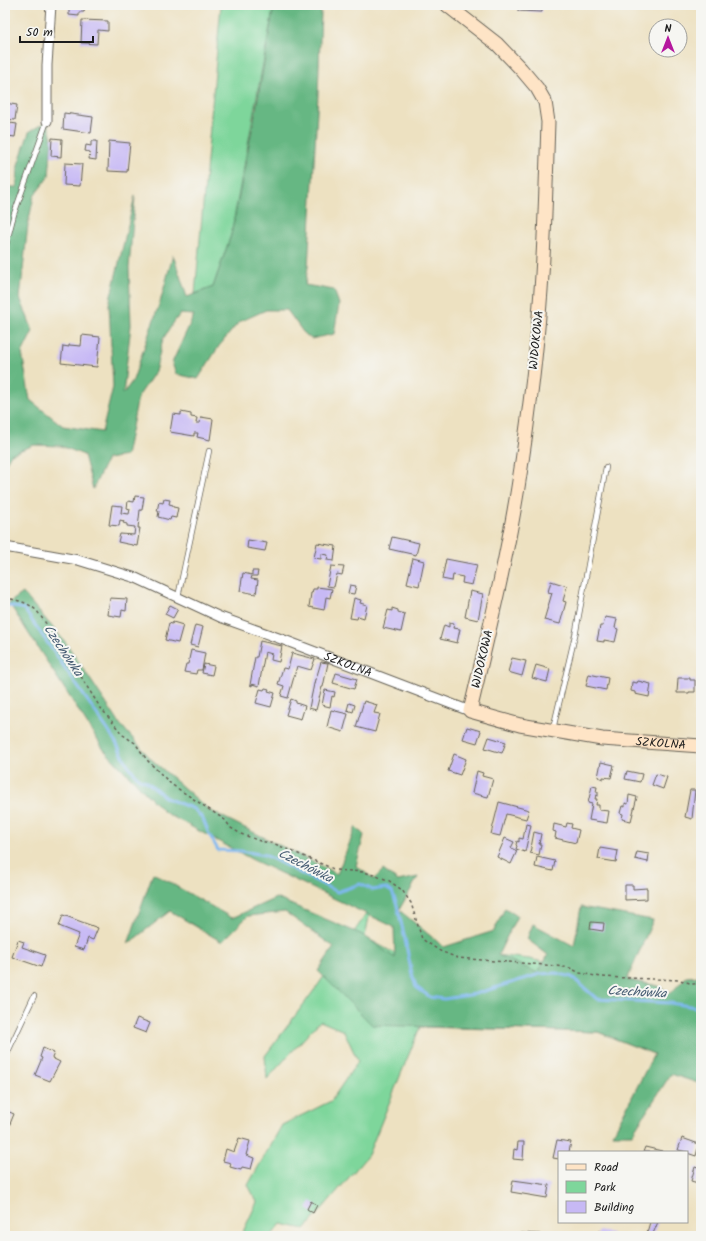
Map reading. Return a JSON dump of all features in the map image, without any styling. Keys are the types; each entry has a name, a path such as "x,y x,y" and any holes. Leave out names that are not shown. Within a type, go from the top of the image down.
{"street":[{"path":"47,121 47,65 51,5"},
{"name":"WIDOKOWA","path":"447,5 497,44 525,74 537,88 545,102 548,122 540,303 531,395 512,526 470,711"},
{"name":"SZKOLNA","path":"5,547 78,560 136,578 220,617 292,642 470,711 520,725 553,731 623,741 701,746"}],"lane":[{"path":"5,249 14,214 47,121"},
{"path":"178,597 209,450"},
{"path":"553,731 576,631 606,467"},
{"path":"5,1058 34,996"}],"path":[{"path":"5,598 23,601 33,606 75,664 84,682 100,707 123,735 135,743 148,760 172,784 225,820 230,828 241,834 260,841 275,844 336,870 364,872 388,880 402,890 411,903 422,939 440,951 458,958 557,966 570,968 580,973 601,977 680,980 693,984 701,983"}],"green space":[{"path":"221,5 274,5 231,235 213,287 195,294"},
{"path":"274,5 318,5 321,12 308,267 305,285 334,290 339,304 334,334 311,339 303,332 287,310 266,310 239,322 219,346 198,379 176,374 172,363 194,315 180,314 163,339 155,372 138,397 126,456 107,459 93,489 84,455 61,446 34,445 11,454 5,464 5,187 17,187 18,165 29,132 47,121 52,138 49,176 34,196 28,224 20,298 33,331 22,353 30,400 63,426 102,432 113,387 109,304 135,196 129,268 131,325 123,394 133,380 161,299 173,255 187,297 213,287 231,235 256,109"},
{"path":"23,593 66,643 120,724 151,759 209,810 337,874 356,827 364,835 356,866 374,879 383,870 398,881 418,877 399,910 444,947 494,931 505,908 517,916 498,955 538,973 548,955 527,939 533,924 574,946 581,907 653,920 627,980 658,986 671,993 686,977 701,976 701,1084 671,1074 632,1134 613,1134 654,1054 598,1032 372,1025 318,971 334,947 285,912 248,916 222,942 170,911 128,944 153,873 232,918 276,898 363,935 395,958 394,927 253,860 164,812 104,750 9,603"},
{"path":"371,907 365,937 441,979 446,949 529,959 658,986 654,1054 598,1032 420,1027 368,1155 305,1229 281,1224 271,1236 241,1236 257,1202 248,1185 282,1125 331,1101 358,1061 344,1031 320,1021 267,1079 265,1056 318,985"}],"building":[{"path":"69,5 85,5 84,12 79,12 79,16 69,15"},
{"path":"518,5 542,5 542,12 518,11"},
{"path":"82,20 108,21 108,31 98,30 97,44 81,43"},
{"path":"5,103 17,105 15,120 5,119"},
{"path":"64,113 93,117 91,133 63,129"},
{"path":"10,123 17,124 15,137 8,136"},
{"path":"52,138 62,139 61,157 51,156"},
{"path":"91,141 97,141 96,160 89,159 90,152 85,151 86,145 91,146"},
{"path":"109,141 130,143 127,172 108,171"},
{"path":"65,163 82,164 80,186 64,185"},
{"path":"82,335 100,337 97,367 61,363 63,346 81,346"},
{"path":"181,412 191,414 191,417 197,418 196,423 200,423 201,417 213,419 210,440 197,437 198,433 194,433 194,436 170,432 173,414 181,415"},
{"path":"135,496 144,497 142,510 140,510 138,528 140,528 137,546 118,542 120,534 134,535 135,527 127,526 127,524 123,523 124,521 120,520 119,526 109,525 112,505 122,506 121,513 129,514 130,509 127,508 128,501 134,502"},
{"path":"164,499 170,500 169,504 178,508 176,518 171,517 170,520 158,517 159,511 157,511 159,502 163,503"},
{"path":"392,537 419,543 416,555 389,549"},
{"path":"248,540 267,543 265,551 247,548"},
{"path":"317,543 336,546 334,561 327,560 328,555 321,554 321,559 314,558"},
{"path":"413,558 424,561 419,586 407,583"},
{"path":"446,559 477,565 472,585 462,583 463,577 453,575 452,581 442,579"},
{"path":"331,566 344,567 342,575 337,574 334,587 327,586"},
{"path":"252,571 258,571 257,576 252,576 251,579 258,580 256,594 240,591 243,573 252,575"},
{"path":"551,581 567,586 563,601 566,602 560,624 544,620 552,593 548,592"},
{"path":"350,585 356,586 354,594 348,593"},
{"path":"317,587 332,589 330,598 326,597 324,610 309,607 311,593 313,589 317,589"},
{"path":"470,591 483,594 478,620 465,617"},
{"path":"110,598 127,599 126,611 122,610 121,617 108,615"},
{"path":"354,598 361,600 360,603 367,605 364,618 358,616 357,619 350,618"},
{"path":"170,605 178,609 173,618 165,614"},
{"path":"392,608 405,614 401,632 383,628 388,610 392,611"},
{"path":"605,617 617,619 615,628 618,629 615,642 604,640 604,642 597,641 600,626 603,626"},
{"path":"173,622 183,625 178,643 165,640 169,623 172,624"},
{"path":"449,623 454,624 453,628 460,629 457,643 440,639 444,625 449,627"},
{"path":"195,625 203,627 198,647 190,645"},
{"path":"260,641 282,646 279,662 271,660 272,654 265,652 259,686 252,684 252,686 250,685 255,657 257,657"},
{"path":"191,650 205,653 202,670 197,670 196,674 184,672 186,664 188,664"},
{"path":"292,653 315,659 311,670 297,666 288,698 281,696 284,686 278,684 283,668 288,669"},
{"path":"512,658 526,661 522,676 508,672"},
{"path":"321,662 328,663 316,710 309,708 315,679"},
{"path":"204,664 214,666 212,675 202,673"},
{"path":"536,665 550,669 547,682 532,678"},
{"path":"336,673 357,679 354,689 333,683"},
{"path":"589,674 608,678 606,690 586,686"},
{"path":"678,678 690,678 690,680 695,680 695,692 677,693"},
{"path":"638,681 651,684 649,697 635,694 635,692 631,691 632,682 637,683"},
{"path":"265,688 269,689 268,691 275,693 271,707 256,703 260,689 264,690"},
{"path":"325,690 335,692 334,697 332,696 330,707 322,705"},
{"path":"291,699 296,701 296,703 305,706 301,719 286,715"},
{"path":"364,701 377,705 374,713 380,714 375,732 356,727"},
{"path":"349,703 355,705 353,712 347,710"},
{"path":"331,710 348,714 343,732 327,727"},
{"path":"467,727 481,731 477,743 463,739"},
{"path":"489,737 506,742 502,753 485,748"},
{"path":"454,754 466,759 460,775 448,771"},
{"path":"601,762 614,765 611,778 603,777 603,779 598,777"},
{"path":"477,771 483,773 482,776 493,779 488,797 472,793"},
{"path":"627,771 642,774 640,782 625,779"},
{"path":"656,774 667,777 663,789 652,785"},
{"path":"592,786 597,787 596,792 598,792 598,796 596,795 595,799 597,799 596,805 599,805 599,810 609,811 607,823 589,820 592,804 588,803"},
{"path":"690,790 695,790 692,819 685,817"},
{"path":"629,795 637,797 631,821 622,819 623,814 620,813 622,806 625,807 625,803 628,804"},
{"path":"499,802 529,810 526,819 506,814 500,836 491,834"},
{"path":"567,823 572,824 571,828 579,830 576,843 555,838 556,832 553,831 554,824 566,827"},
{"path":"526,824 531,825 525,852 516,849 516,845 517,841 519,842 519,838 523,839"},
{"path":"534,832 541,834 539,855 530,853"},
{"path":"505,838 514,842 511,848 517,851 511,864 497,857"},
{"path":"600,848 618,851 616,862 598,859"},
{"path":"637,852 649,854 648,862 635,859"},
{"path":"537,857 555,861 553,871 535,867"},
{"path":"625,885 633,885 633,889 647,888 647,899 625,900"},
{"path":"63,915 98,928 93,940 88,938 84,950 74,947 79,934 59,926"},
{"path":"591,922 604,923 603,931 590,929"},
{"path":"18,940 24,942 22,947 45,955 41,967 12,957"},
{"path":"137,1018 150,1023 146,1033 133,1028"},
{"path":"43,1048 54,1053 52,1058 60,1062 50,1081 35,1075 42,1058 40,1057"},
{"path":"5,1110 14,1114 5,1136"},
{"path":"239,1138 250,1141 246,1155 254,1158 251,1169 242,1167 241,1170 230,1167 231,1163 223,1161 226,1149 234,1152"},
{"path":"682,1138 699,1144 696,1156 688,1153 688,1151 678,1150"},
{"path":"557,1140 571,1142 569,1151 558,1151 558,1159 553,1158"},
{"path":"518,1142 524,1142 523,1160 513,1159 514,1149 517,1150"},
{"path":"645,1147 662,1151 643,1151"},
{"path":"695,1167 701,1169 698,1183 691,1181"},
{"path":"513,1180 549,1185 547,1198 511,1192"},
{"path":"311,1201 317,1205 313,1213 307,1209"},
{"path":"650,1223 658,1223 652,1236 646,1236"},
{"path":"598,1231 612,1233 611,1236 597,1236"},
{"path":"520,1233 540,1234 539,1236 520,1236"}],"waterway":[{"name":"Czechówka","path":"5,605 24,609 114,739 128,765 139,779 146,781 166,798 194,809 203,819 218,850 241,851 265,855 337,892 360,884 373,890 385,888 392,892 397,905 416,987 430,997 444,999 475,994 540,974 556,973 572,977 597,999 671,1003 701,1008"}]}
